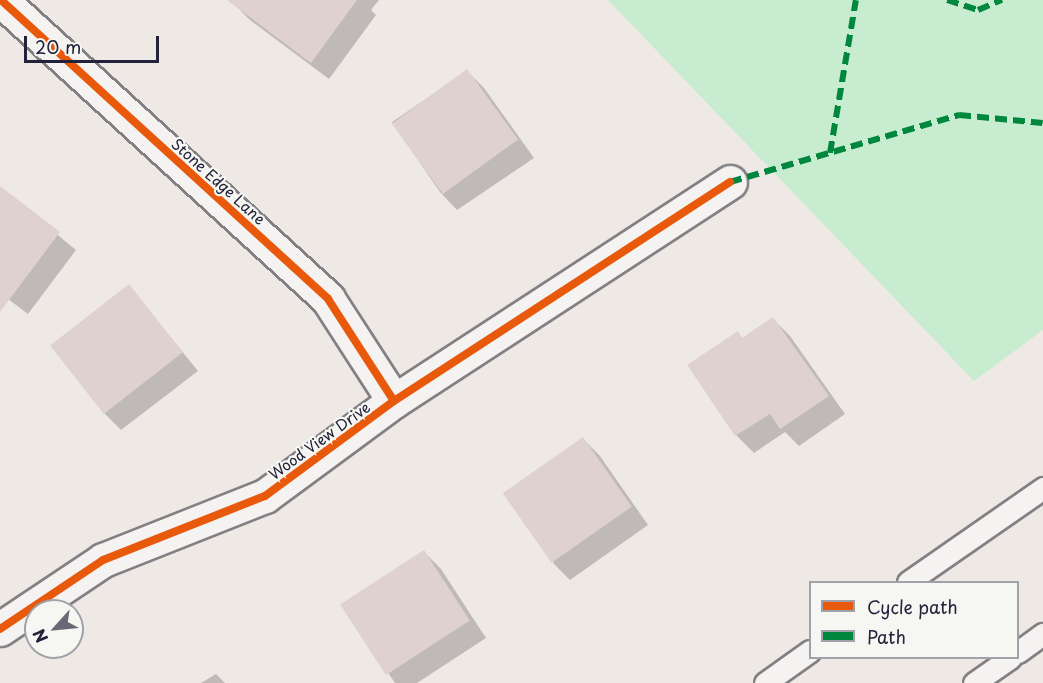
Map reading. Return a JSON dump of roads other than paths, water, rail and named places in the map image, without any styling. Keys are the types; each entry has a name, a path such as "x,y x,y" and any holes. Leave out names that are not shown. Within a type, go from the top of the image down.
{"street":[{"name":"Stone Edge Lane","path":"2,0 328,299 394,401"},
{"name":"Wood View Drive","path":"0,629 103,560 266,496 394,401 730,182"}],"lane":[{"path":"910,581 1043,488"},
{"path":"1019,651 1043,634"},
{"path":"765,683 809,652"},
{"path":"974,683 1007,659"}]}
